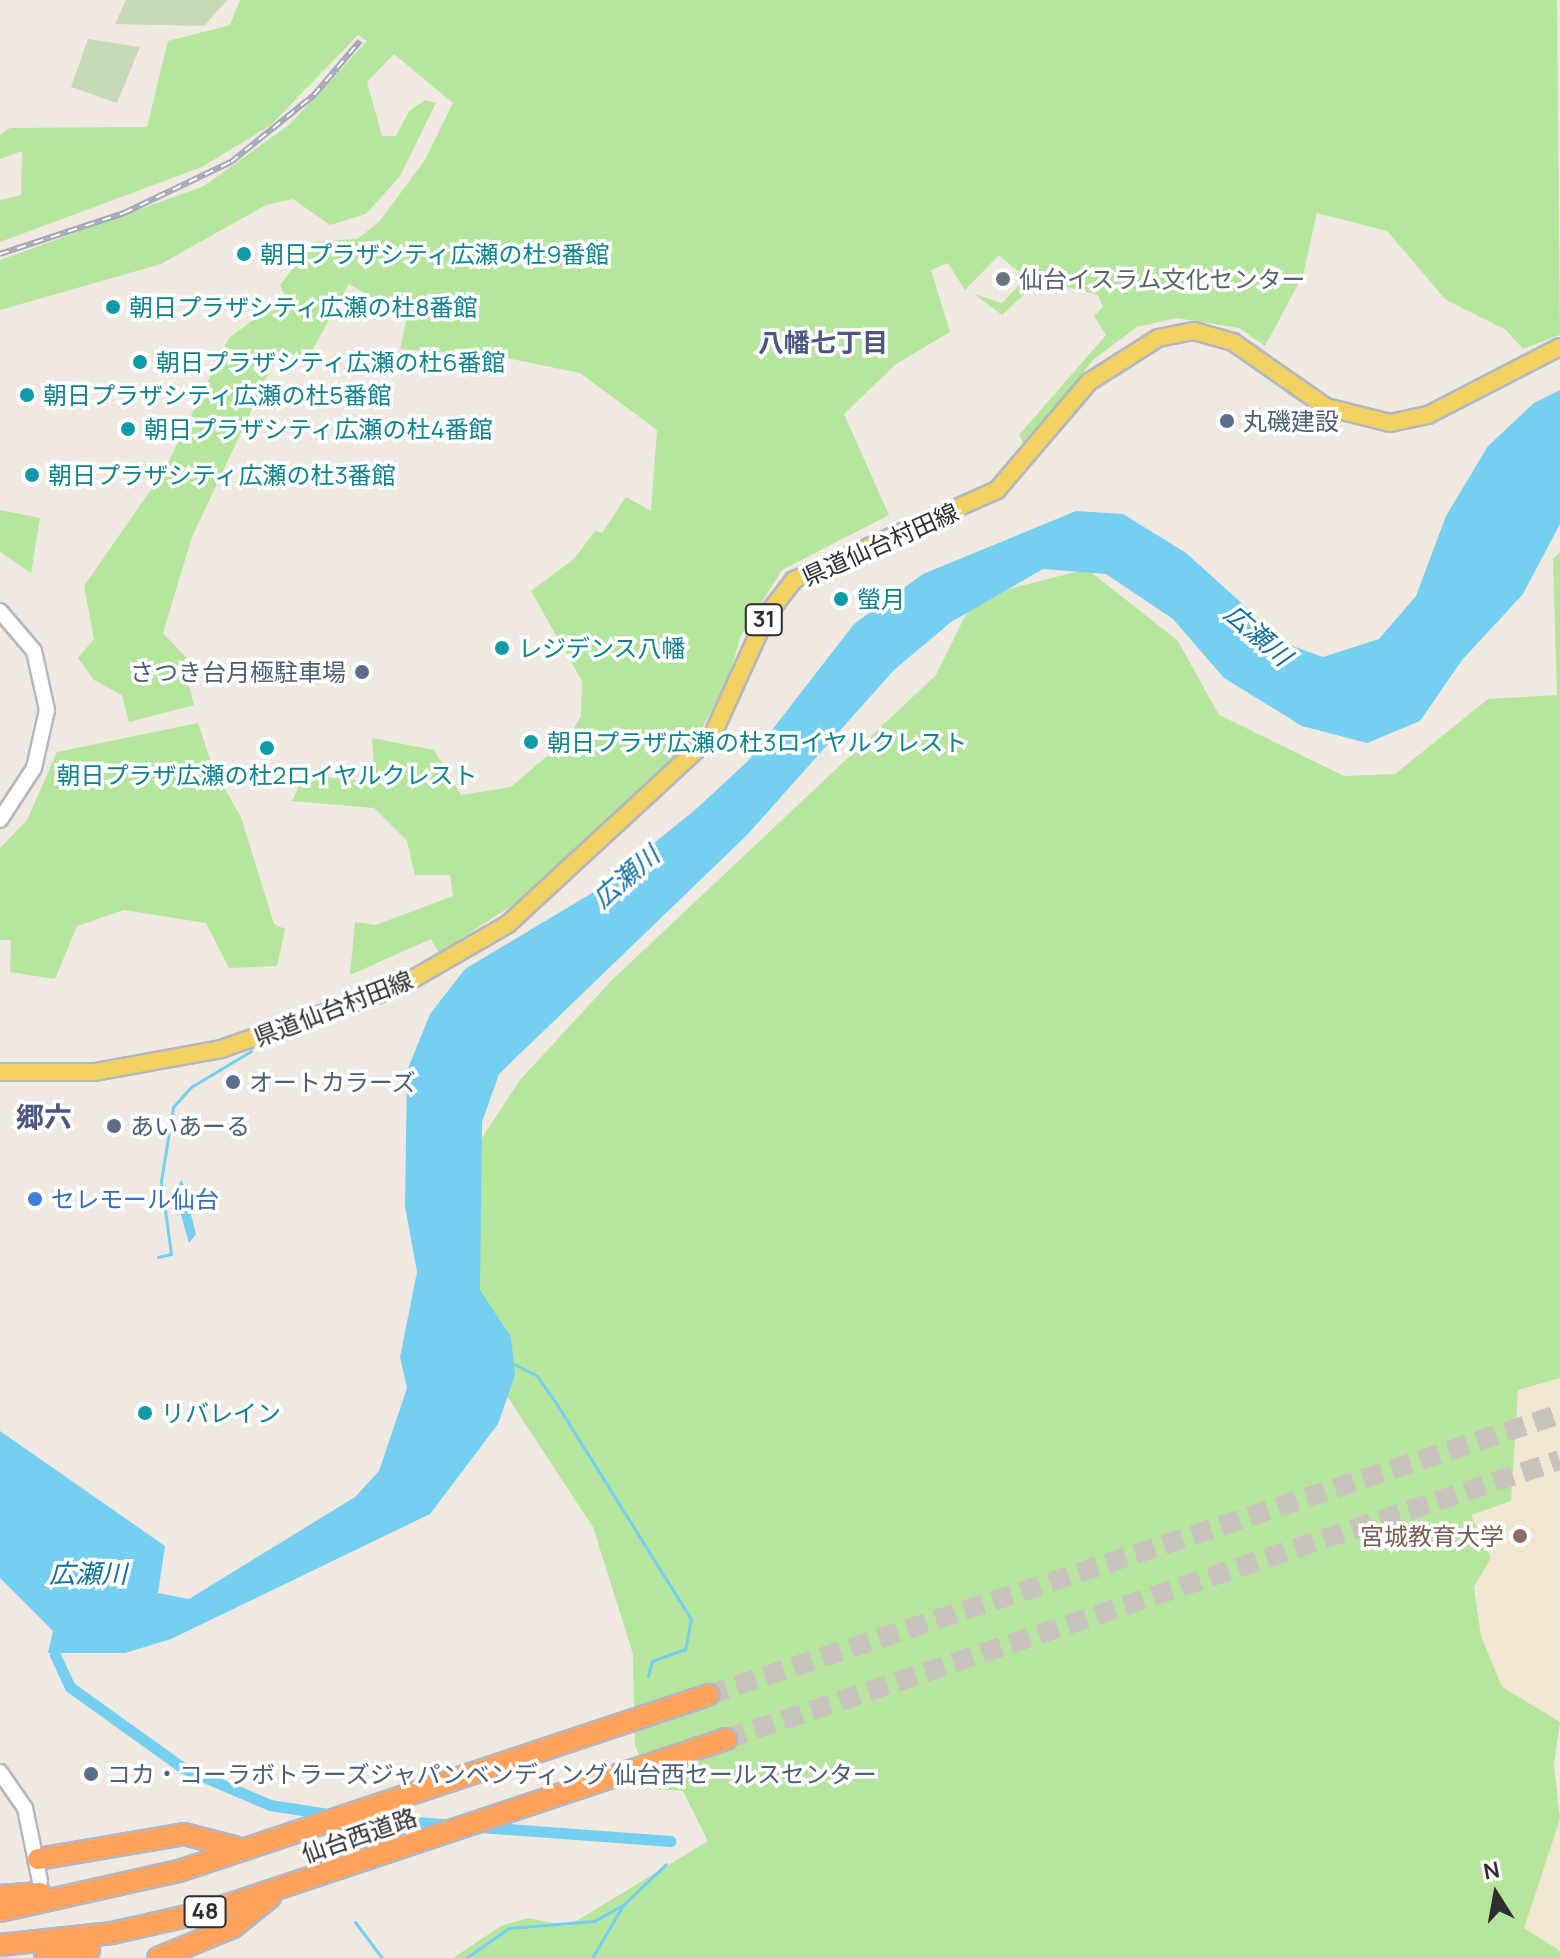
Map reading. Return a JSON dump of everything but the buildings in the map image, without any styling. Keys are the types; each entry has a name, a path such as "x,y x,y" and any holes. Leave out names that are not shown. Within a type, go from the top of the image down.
{"highway":[{"name":"仙台西道路","path":"0,1911 126,1886 429,1790 708,1695"},
{"name":"仙台西道路","path":"0,1945 112,1933 210,1911 726,1739"},
{"path":"38,1859 184,1834 235,1847"},
{"path":"0,1896 93,1886 274,1839"},
{"path":"158,1958 233,1927 288,1887"},
{"path":"45,1958 210,1911"}],"main road":[{"name":"県道仙台村田線","path":"0,1072 95,1072 221,1049 399,987 508,924 705,745 731,704 767,615 794,580 997,490 1089,382 1158,338 1194,331 1233,342 1326,407 1390,423 1428,415 1560,347"}],"street":[{"path":"0,611 19,626 41,667 43,738 18,801 0,820"},
{"path":"0,1772 25,1808 38,1859 40,1881"}],"shaded area":[{"name":"宮城教育大学","path":"1560,1378 1560,1722 1502,1687 1481,1636 1471,1514 1511,1501 1518,1390"},
{"path":"1560,1819 1560,1951 1524,1928"}],"green space":[{"path":"126,0 227,0 204,26 115,24"},
{"path":"240,0 1557,0 1560,335 1523,349 1506,330 1446,300 1387,231 1317,213 1303,275 1265,346 1239,328 1176,318 1137,327 1094,359 1025,445 1019,435 1106,335 1094,316 1103,307 1098,295 1040,280 1002,315 974,294 1002,303 1026,278 999,255 965,290 948,263 931,270 950,332 896,364 844,414 889,515 782,570 740,637 730,675 697,738 522,899 439,953 431,939 350,975 355,922 376,925 453,896 450,875 415,875 407,841 374,808 292,801 304,775 375,782 372,738 434,750 461,795 511,787 569,737 581,716 582,681 531,591 574,559 595,531 602,533 626,497 651,511 657,430 580,373 492,355 400,349 407,317 349,284 304,365 274,362 192,537 163,633 195,667 186,675 194,705 129,722 122,695 94,680 78,658 94,639 84,586 164,471 229,338 285,296 280,285 314,242 357,239 379,222 425,160 453,103 394,54 367,82 382,136 396,136 409,111 425,100 436,103 400,176 366,214 330,225 293,199 266,205 161,264 0,310 0,260 204,186 289,125 367,41 358,35 271,125 202,167 0,242 0,200 21,195 22,151 0,159 0,135 10,128 147,127 168,41 230,25"},
{"path":"88,39 140,47 117,103 71,87"},
{"path":"0,510 40,518 31,573 0,552"},
{"path":"1560,552 1560,1378 1518,1390 1511,1501 1471,1515 1491,1558 1474,1587 1481,1636 1502,1687 1560,1722 1554,1765 1560,1819 1524,1928 1560,1951 1560,1958 453,1958 501,1926 528,1918 568,1926 708,1841 683,1791 654,1789 635,1745 633,1654 593,1527 489,1369 461,1296 471,1155 520,1080 613,979 936,675 974,598 1087,569 1178,641 1219,715 1344,776 1395,774 1488,699 1557,695 1553,559"},
{"path":"198,723 213,768 241,817 274,924 285,929 277,966 229,968 206,923 124,910 77,926 55,979 10,972 11,940 0,940 0,848 27,820 57,752"}],"water":[{"name":"広瀬川","path":"1560,390 1560,524 1523,594 1462,660 1420,721 1367,743 1302,726 1224,678 1173,619 1106,574 1043,569 951,622 894,670 747,835 499,1074 482,1122 480,1290 511,1337 515,1375 498,1424 430,1514 171,1639 125,1653 48,1653 53,1631 0,1578 0,1431 165,1546 158,1593 189,1599 355,1497 379,1471 407,1388 400,1357 417,1272 405,1206 407,1071 430,1014 465,969 592,893 695,810 748,761 854,624 923,574 1076,511 1123,514 1186,553 1287,644 1323,657 1379,639 1416,596 1446,516 1488,446 1534,403"},
{"path":"182,1180 196,1234 189,1243 174,1190"}],"waterway":[{"path":"158,1257 171,1254 161,1181 173,1107 191,1087 251,1051"},
{"path":"512,1363 537,1376 556,1403 691,1619 685,1649 652,1661 648,1676"},
{"path":"55,1655 70,1687 183,1768 270,1805 334,1815"},
{"path":"355,1817 454,1825"},
{"path":"479,1827 670,1841"},
{"path":"592,1958 623,1905 666,1864"},
{"path":"466,1958 509,1928 594,1921 623,1905"},
{"path":"355,1922 382,1958"}],"tunnel":[{"path":"708,1695 1560,1414"},
{"path":"726,1739 1560,1460"}],"railway":[{"path":"0,254 124,213 231,162 314,95 360,41"}],"place":[{"name":"朝日プラザシティ広瀬の杜9番館","path":"244,254"},
{"name":"仙台イスラム文化センター","path":"1003,279"},
{"name":"朝日プラザシティ広瀬の杜8番館","path":"113,307"},
{"name":"朝日プラザシティ広瀬の杜6番館","path":"140,362"},
{"name":"朝日プラザシティ広瀬の杜5番館","path":"27,395"},
{"name":"丸磯建設","path":"1227,421"},
{"name":"朝日プラザシティ広瀬の杜4番館","path":"128,429"},
{"name":"朝日プラザシティ広瀬の杜3番館","path":"32,475"},
{"name":"螢月","path":"841,599"},
{"name":"レジデンス八幡","path":"502,648"},
{"name":"さつき台月極駐車場","path":"362,672"},
{"name":"朝日プラザ広瀬の杜3ロイヤルクレスト","path":"531,742"},
{"name":"朝日プラザ広瀬の杜2ロイヤルクレスト","path":"267,748"},
{"name":"オートカラーズ","path":"233,1082"},
{"name":"あいあーる","path":"114,1126"},
{"name":"セレモール仙台","path":"35,1199"},
{"name":"リバレイン","path":"145,1413"},
{"name":"宮城教育大学","path":"1520,1536"},
{"name":"コカ・コーラボトラーズジャパンベンディング 仙台西セールスセンター","path":"91,1774"}],"district":[{"name":"八幡七丁目","path":"823,343"},
{"name":"郷六","path":"44,1116"}]}
